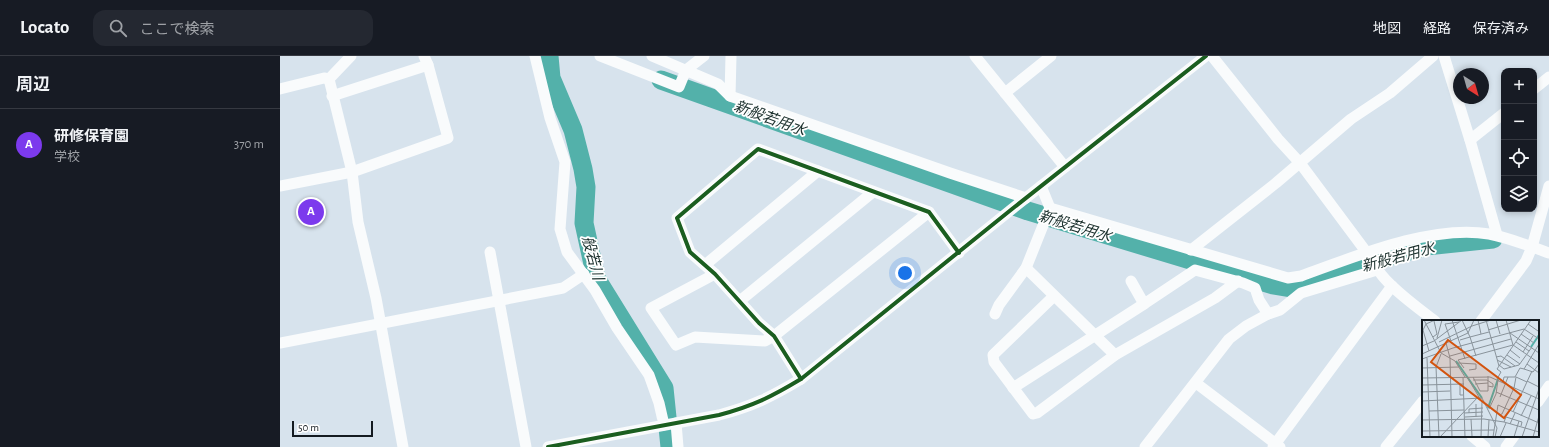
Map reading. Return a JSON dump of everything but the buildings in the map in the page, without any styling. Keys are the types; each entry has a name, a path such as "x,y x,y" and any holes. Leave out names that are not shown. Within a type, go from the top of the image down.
{"street":[{"path":"329,79 351,56"},
{"path":"535,56 550,118 565,162 560,229 567,252 584,274 649,375 659,402 664,425"},
{"path":"600,56 679,88 686,70 704,56"},
{"path":"652,56 718,84 730,96 1024,200"},
{"path":"730,96 731,56"},
{"path":"975,56 1065,167"},
{"path":"548,447 576,445 748,408 768,399 801,379 1012,209 1206,56"},
{"path":"1212,56 1278,139 1300,163 1392,286 1434,320"},
{"path":"1191,250 1300,163 1351,119 1390,93 1433,56"},
{"path":"1444,56 1470,140 1497,236"},
{"path":"1005,93 1046,58"},
{"path":"280,186 352,172 448,138 426,61 332,96"},
{"path":"1537,87 1549,77"},
{"path":"280,89 324,78 329,79"},
{"path":"329,79 352,172 358,222 380,325 402,447"},
{"path":"1470,140 1501,115"},
{"path":"801,379 774,336 759,323 740,300 715,274 690,252 677,218 758,149 929,212 959,252"},
{"path":"705,265 818,171"},
{"path":"995,314 999,305 1026,268 1044,226 1050,208 1041,186"},
{"path":"1482,320 1526,261 1532,247 1549,186"},
{"path":"740,300 873,192"},
{"path":"1050,208 1288,278 1300,276 1411,239 1453,233 1486,233 1513,239 1549,253"},
{"path":"715,274 651,308 676,345 695,337 766,341 929,212"},
{"path":"490,252 526,447"},
{"path":"1145,447 1229,339 1246,326 1268,314 1280,310 1300,293 1377,267"},
{"path":"1026,268 1115,355"},
{"path":"1013,388 1195,270 1238,281 1255,288 1259,300 1268,314"},
{"path":"280,343 380,325 563,288 584,274"},
{"path":"1131,281 1144,304"},
{"path":"1054,296 993,355 994,362 1033,414 1037,413 1115,355 1215,298 1238,281"},
{"path":"1196,383 1276,446 1392,286"},
{"path":"1539,401 1549,386"},
{"path":"1386,447 1422,402"},
{"path":"676,423 678,447"},
{"path":"1473,437 1485,447"},
{"path":"1506,447 1513,437"}],"waterway":[{"name":"般若川","path":"549,56 551,78 573,130 583,169 586,187 584,223 596,278 664,388 670,447"},
{"name":"新般若用水","path":"661,80 1028,211 1273,285 1291,288 1362,264 1426,246 1493,239"}],"cycle path":[{"path":"548,447 719,415 762,400 801,379 1012,209 1206,56"},
{"path":"801,379 774,336 759,323 715,274 690,252 677,218 758,149 929,212 959,253"}],"place":[{"name":"研修保育園","path":"311,212"}]}
